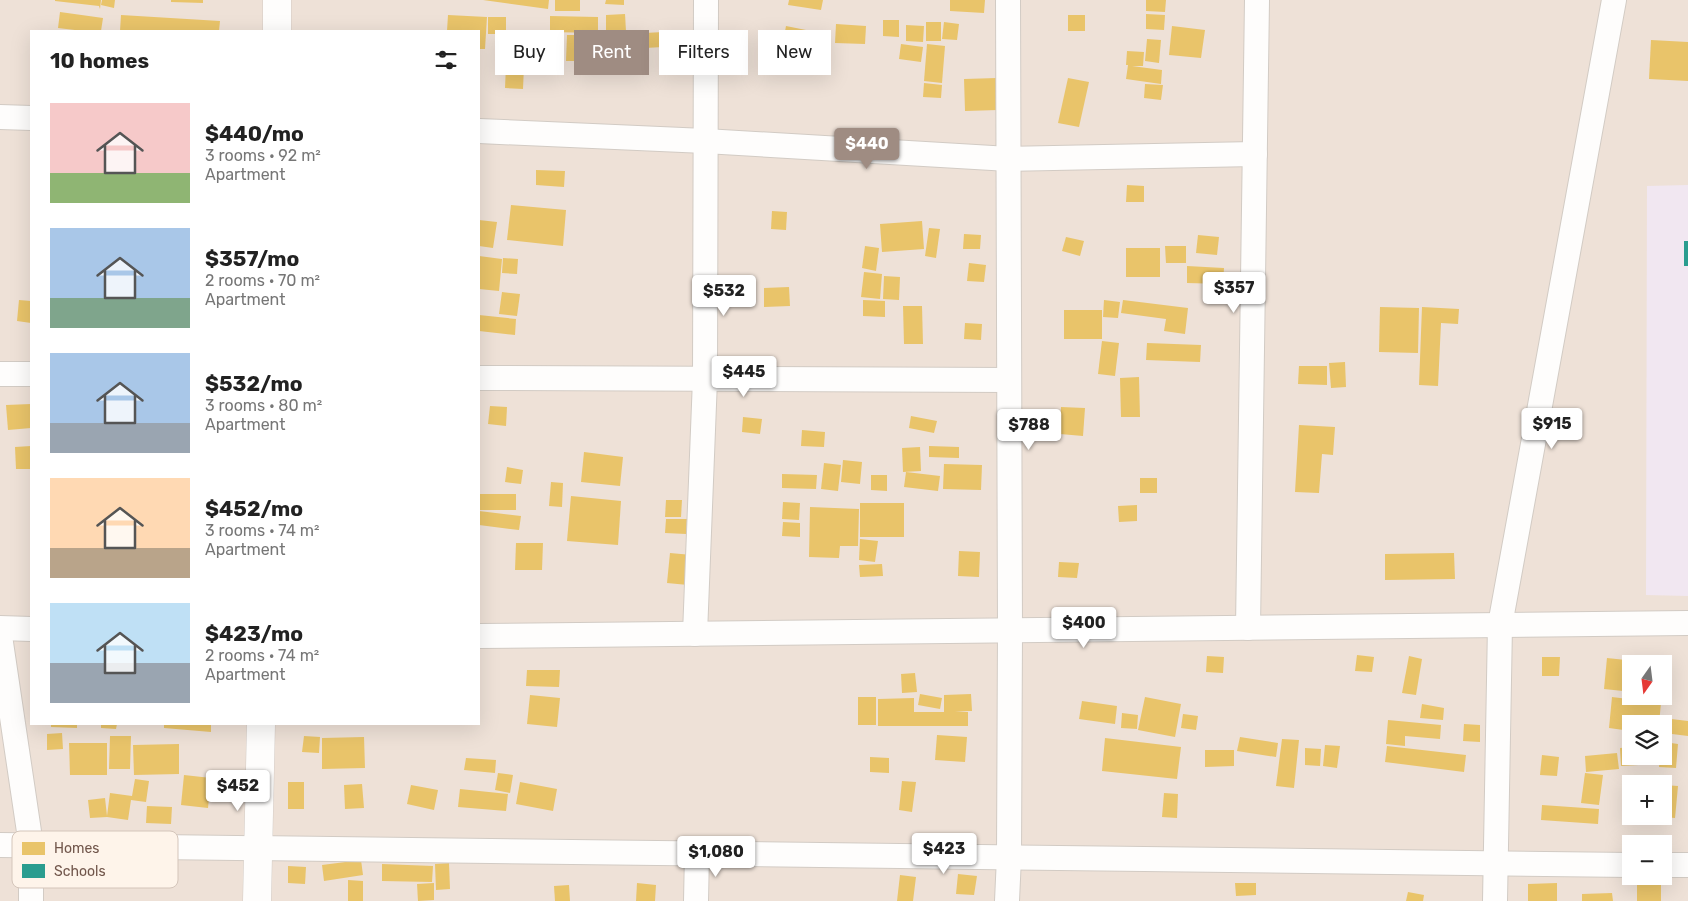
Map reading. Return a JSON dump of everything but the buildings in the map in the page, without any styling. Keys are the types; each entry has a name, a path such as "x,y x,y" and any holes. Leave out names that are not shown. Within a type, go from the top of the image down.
{"street":[{"path":"277,0 277,30"},
{"path":"695,634 705,379 706,0"},
{"path":"1006,901 1009,857 1010,631 1008,0"},
{"path":"1248,628 1258,0"},
{"path":"1495,901 1500,625 1614,0"},
{"path":"0,117 30,118"},
{"path":"480,131 705,141 1009,158 1255,154"},
{"path":"0,374 30,374"},
{"path":"480,378 1009,380"},
{"path":"480,636 1688,623"},
{"path":"0,628 30,629"},
{"path":"0,636 29,831"},
{"path":"257,901 261,725"},
{"path":"178,847 1622,865"},
{"path":"696,901 697,853"},
{"path":"1672,865 1688,865"},
{"path":"31,888 31,901"}],"shaded area":[{"path":"0,0 1688,0 1688,901 0,901"},
{"path":"1688,185 1688,596 1646,595 1647,186"}]}
